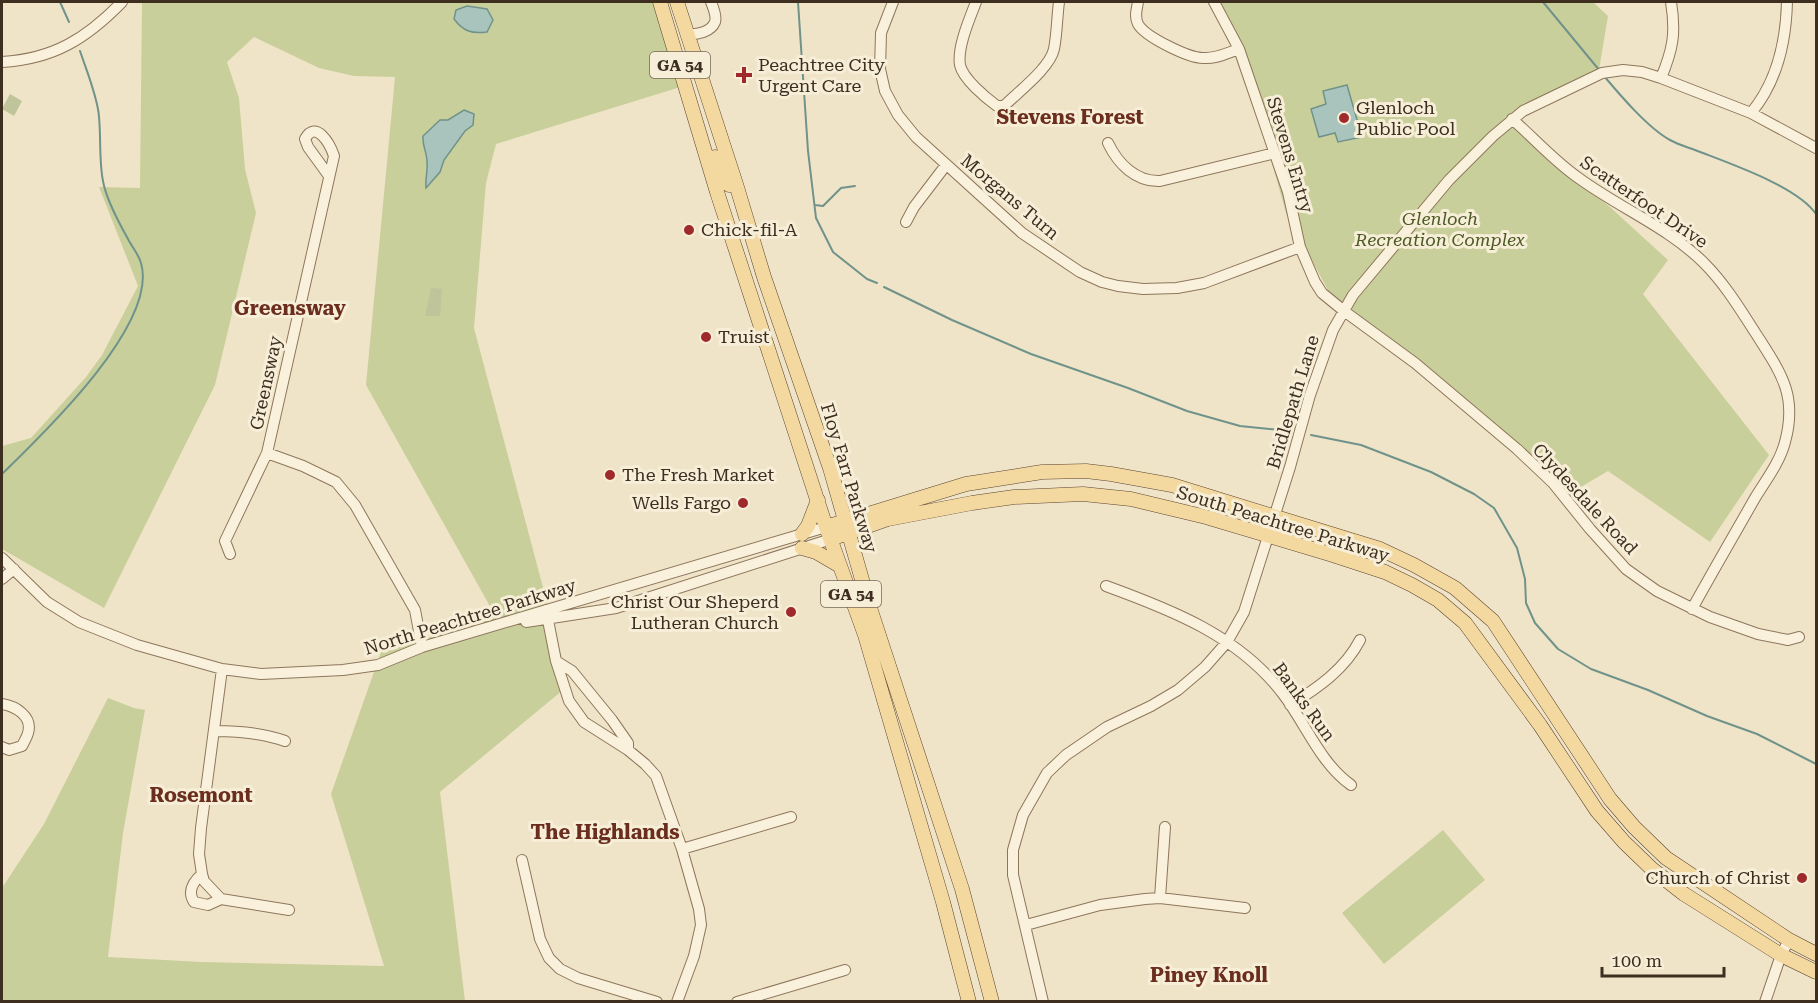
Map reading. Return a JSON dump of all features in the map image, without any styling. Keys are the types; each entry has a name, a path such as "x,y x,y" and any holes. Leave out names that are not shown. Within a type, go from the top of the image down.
{"main road":[{"name":"Floy Farr Parkway","path":"660,2 717,192 840,566 865,635 943,902 969,1002"},
{"name":"Floy Farr Parkway","path":"677,2 764,277 837,494 871,611 962,889 992,1002"},
{"path":"698,129 704,131 708,137 725,181 729,185 736,184"},
{"path":"717,192 732,202 755,269 764,277"},
{"name":"South Peachtree Parkway","path":"829,533 966,484 1042,472 1065,471 1094,472 1172,485 1380,549 1455,588 1492,621 1606,794 1634,827 1666,858 1789,940 1816,954"},
{"path":"837,494 844,501 875,517 861,544 857,562"},
{"name":"South Peachtree Parkway","path":"875,517 888,519 1014,497 1083,494 1131,499 1206,517 1385,572 1438,600 1465,623 1540,725 1597,811 1652,869 1684,894 1781,955 1816,972"},
{"path":"818,500 802,541 840,566"}],"street":[{"path":"2,62 49,54 98,24 123,2"},
{"path":"687,34 701,33 715,21 711,2"},
{"name":"Morgans Turn","path":"893,2 881,33 879,56 881,80 890,102 904,124 1022,233 1080,272 1118,286 1143,289 1177,288 1204,284 1300,247"},
{"path":"976,2 963,39 960,66 965,76 997,106 1004,106 1052,57 1059,2"},
{"path":"1138,2 1136,14 1138,24 1145,32 1181,52 1197,58 1215,58 1239,49"},
{"name":"Stevens Entry","path":"1214,2 1239,49 1288,192 1300,247 1322,293 1344,311"},
{"path":"1661,78 1674,32 1671,2"},
{"path":"1751,113 1768,86 1777,64 1785,28 1787,2"},
{"name":"Bridlepath Lane","path":"1043,1002 1013,875 1013,850 1023,815 1047,773 1076,747 1107,727 1178,690 1227,642 1244,612 1322,358 1333,330 1353,295 1445,184 1523,111 1599,75 1623,70 1642,72 1661,78 1751,113 1816,148"},
{"name":"Scatterfoot Drive","path":"1512,119 1539,142 1550,155 1580,179 1647,221 1704,263 1734,299 1780,370 1785,384 1790,415 1784,445 1692,609"},
{"path":"1108,143 1113,155 1123,166 1150,182 1160,182 1275,153"},
{"path":"906,222 914,207 946,165"},
{"name":"Greensway","path":"230,554 225,541 267,453 329,176"},
{"name":"Clydesdale Road","path":"1344,311 1415,363 1516,449 1553,483 1626,569 1657,591 1710,617 1758,634 1788,640 1798,637"},
{"path":"267,453 303,466 336,482 355,505 415,610 422,647"},
{"name":"North Peachtree Parkway","path":"2,558 47,602 79,622 137,645 222,669 261,674 343,670 378,665 422,647 547,614 731,555 802,541 829,533"},
{"name":"North Peachtree Parkway","path":"547,614 616,608 737,569 802,541"},
{"path":"731,555 737,569"},
{"path":"2,579 14,569"},
{"name":"Banks Run","path":"1106,586 1187,618 1227,642 1266,674 1290,705 1332,768 1342,779 1352,785"},
{"path":"547,614 556,661 569,701 584,722 628,750 656,776 682,849 699,909 701,925 694,956 677,1002"},
{"path":"1290,705 1325,681 1349,658 1360,640"},
{"path":"556,661 572,671 612,720 628,743 628,750"},
{"path":"222,669 200,834 199,854 202,874 204,881 221,898 289,910"},
{"path":"2,704 20,711 29,722 29,731 22,746 9,750 2,747"},
{"path":"215,731 251,732 285,741"},
{"path":"682,849 791,818"},
{"path":"1160,898 1165,827"},
{"path":"522,860 540,939 549,958 560,969 578,978 657,1002"},
{"path":"202,874 195,880 191,889 190,896 194,902 208,905 221,898"},
{"path":"1026,925 1100,905 1160,898 1245,908"},
{"path":"1765,1002 1781,955 1789,940"},
{"path":"737,1002 845,970"}],"green space":[{"path":"142,2 655,2 687,85 496,144 486,183 474,328 569,685 440,792 465,1001 2,1001 2,888 44,824 108,698 145,710 123,833 108,957 202,962 384,966 331,794 381,652 496,617 366,385 395,77 354,76 319,68 254,37 227,62 239,98 245,169 256,213 215,385 104,608 2,549 2,446 31,438 86,377 102,355 138,286 99,187 140,188"},
{"name":"Glenloch Recreation Complex","path":"1209,2 1593,2 1608,16 1598,76 1511,121 1552,160 1610,207 1668,260 1643,294 1769,455 1710,542 1608,471 1574,491 1341,314 1286,213 1242,57"},
{"path":"10,94 22,101 14,116 2,109"},
{"path":"431,288 442,289 440,316 425,316"},
{"path":"1443,830 1485,880 1384,964 1342,913"}],"water":[{"path":"467,6 487,9 493,20 487,32 468,31 454,19 456,10"},
{"name":"Glenloch Public Pool","path":"1347,85 1362,137 1338,142 1335,133 1319,137 1311,109 1326,104 1323,91"},
{"path":"464,110 474,114 473,125 465,131 444,160 440,172 426,188 427,165 423,136 440,120 448,120"}],"waterway":[{"path":"60,2 69,22"},
{"path":"798,2 808,151 816,218 833,252 867,279 877,283"},
{"path":"1543,2 1600,71"},
{"path":"2,474 43,433 93,377 115,346 132,316 142,288 140,260 117,218 105,188 101,166 98,109 80,51"},
{"path":"1604,76 1635,111 1662,135 1676,143 1761,176 1794,194 1816,214"},
{"path":"815,205 823,206 841,188 855,186"},
{"path":"884,287 952,320 1031,354 1187,411 1240,426 1289,431"},
{"path":"1311,435 1361,445 1431,472 1474,494 1494,508 1517,548 1525,579 1526,603 1535,623 1558,649 1591,669 1757,734 1816,764"}],"place":[{"name":"Peachtree City Urgent Care","path":"744,75"},
{"name":"Glenloch Public Pool","path":"1344,118"},
{"name":"Chick-fil-A","path":"689,230"},
{"name":"Truist","path":"706,337"},
{"name":"The Fresh Market","path":"610,475"},
{"name":"Wells Fargo","path":"743,503"},
{"name":"Christ Our Sheperd Lutheran Church","path":"791,612"},
{"name":"Church of Christ","path":"1802,878"}],"district":[{"name":"Stevens Forest","path":"1070,117"},
{"name":"Greensway","path":"290,308"},
{"name":"Rosemont","path":"201,795"},
{"name":"The Highlands","path":"605,832"},
{"name":"Piney Knoll","path":"1209,975"}]}
